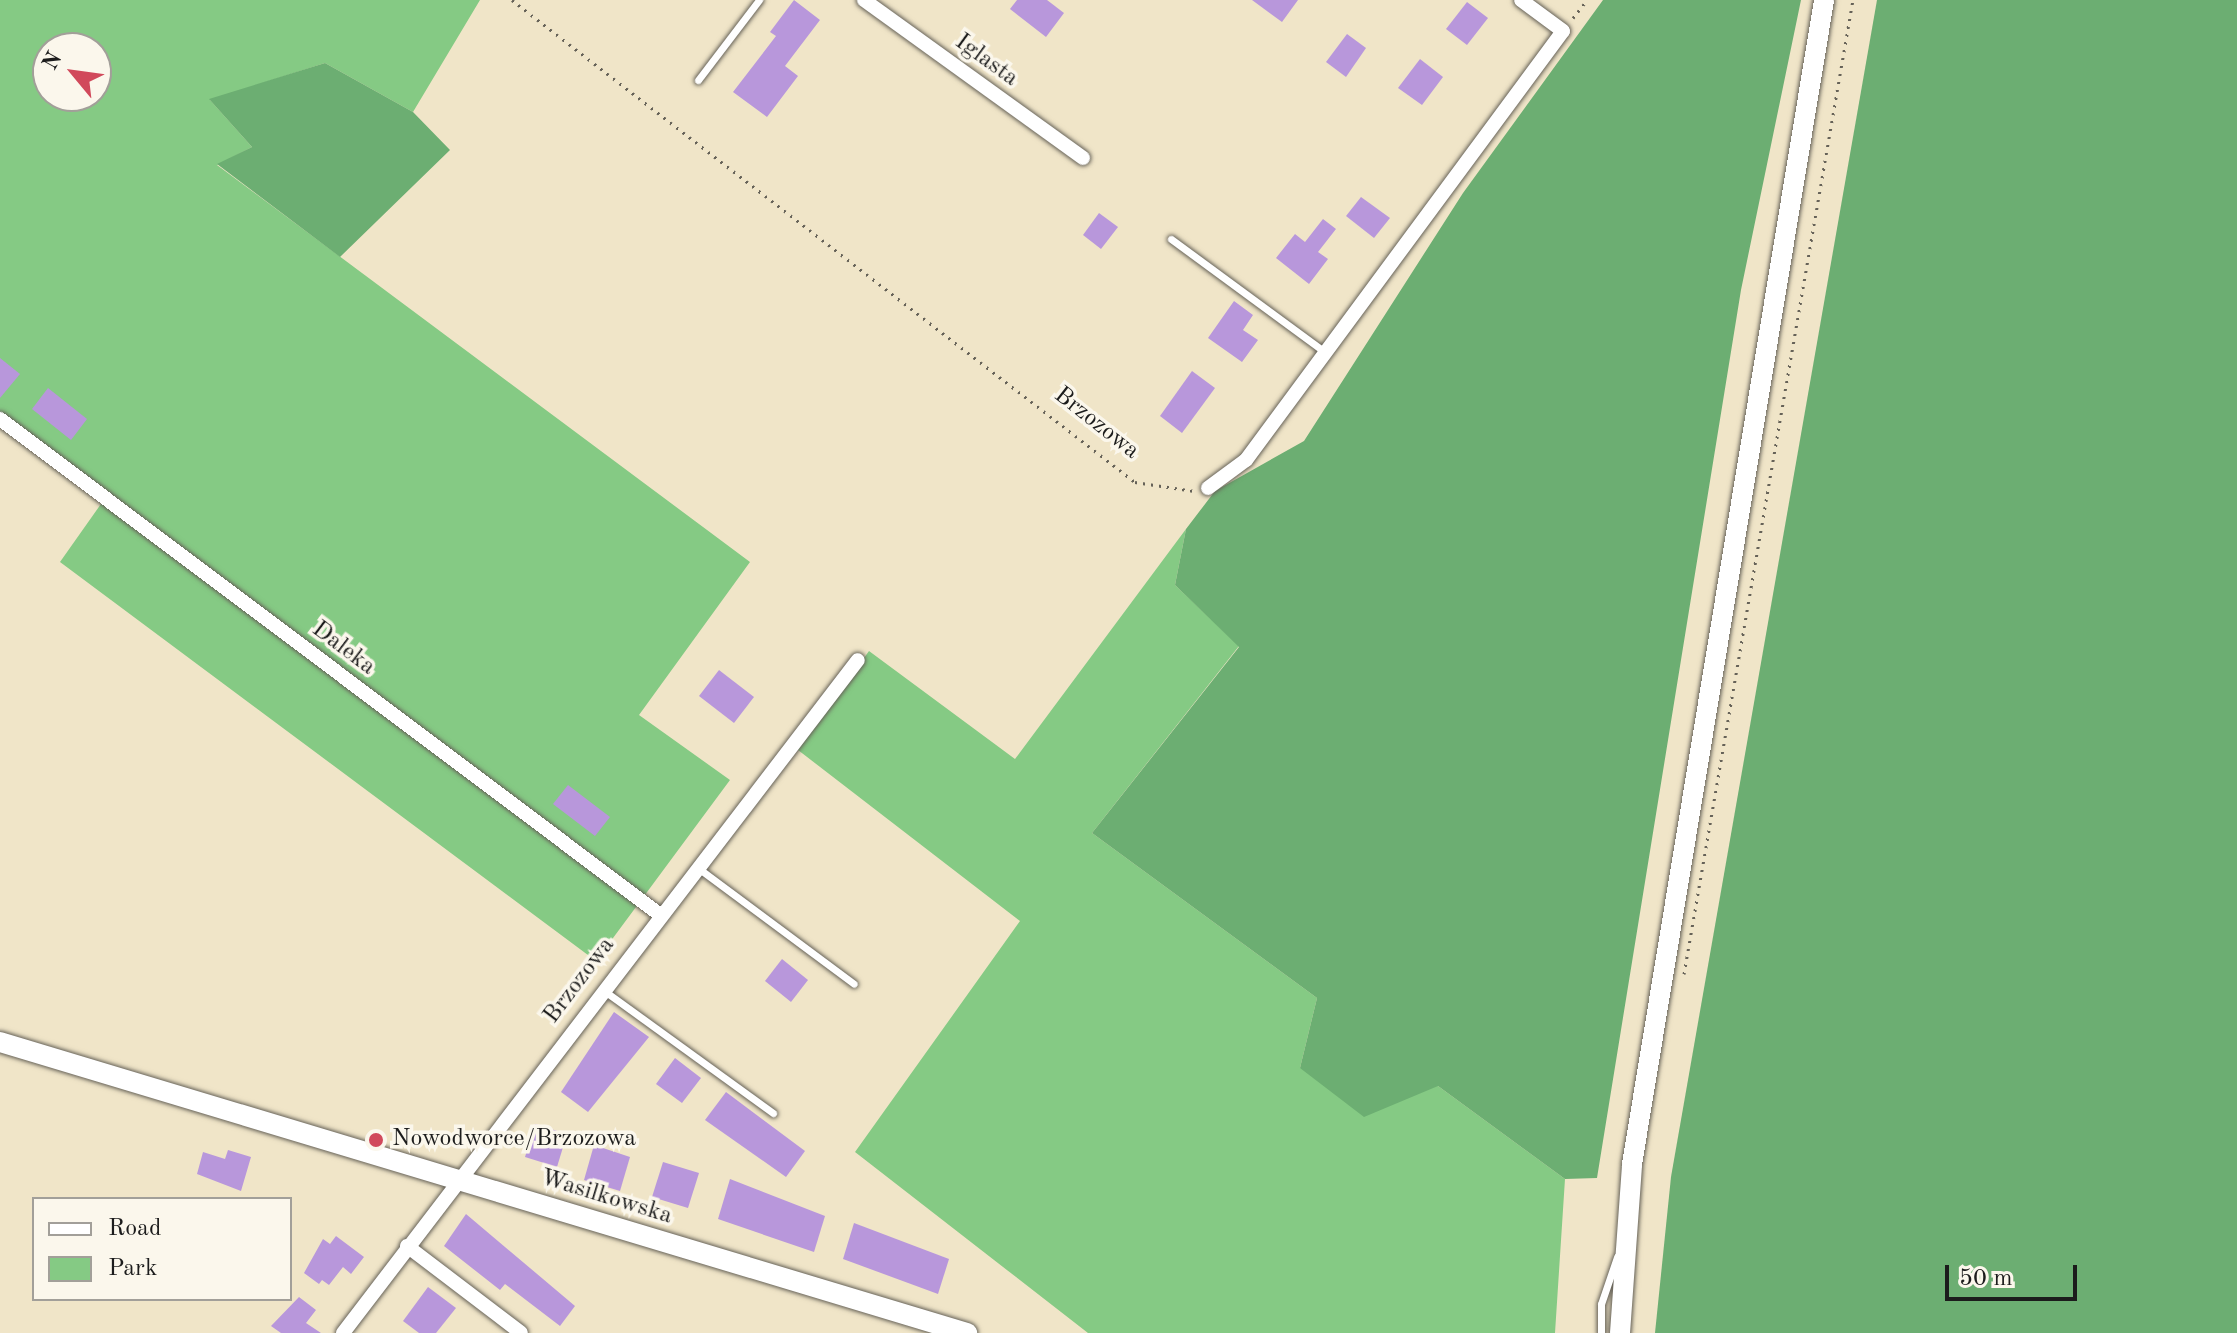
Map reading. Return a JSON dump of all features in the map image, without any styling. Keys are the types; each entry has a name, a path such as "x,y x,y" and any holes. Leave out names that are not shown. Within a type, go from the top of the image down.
{"main road":[{"path":"1620,1333 1624,1236 1824,0"},
{"name":"Wasilkowska","path":"0,1042 967,1333"}],"street":[{"name":"Iglasta","path":"864,0 1083,158"},
{"path":"1208,488 1246,460 1563,31 1521,0"},
{"name":"Daleka","path":"0,419 659,914"},
{"name":"Brzozowa","path":"343,1333 602,988 858,660"},
{"path":"407,1246 521,1333"}],"lane":[{"path":"698,80 759,0"},
{"path":"1171,239 1325,352"},
{"path":"696,867 854,984"},
{"path":"602,988 773,1113"},
{"path":"1601,1333 1601,1304 1624,1236"}],"path":[{"name":"Brzozowa","path":"512,0 1135,482 1185,494 1208,488"},
{"path":"1563,31 1587,0"},
{"path":"1682,979 1853,0"}],"green space":[{"path":"0,0 480,0 413,112 325,63 210,100 252,147 217,165 750,562 639,715 730,780 596,961 60,562 108,494 0,413"},
{"path":"1603,0 1801,0 1741,290 1597,1178 1565,1179 1438,1086 1364,1117 1300,1068 1317,998 1092,833 1239,647 1175,585 1186,529 1215,491 1304,441 1463,193"},
{"path":"1877,0 2237,0 2237,1333 1655,1333 1671,1177"},
{"path":"325,63 413,112 450,150 340,257 217,164 252,147 209,99"},
{"path":"1186,529 1175,585 1239,646 1092,833 1317,998 1300,1068 1438,1086 1565,1179 1555,1333 1088,1333 855,1152 1020,921 798,750 869,651 1015,759"}],"building":[{"path":"794,0 820,20 785,66 798,76 767,117 733,92 776,36 770,32"},
{"path":"1017,0 1047,0 1064,13 1046,37 1010,9"},
{"path":"1252,0 1298,0 1282,22"},
{"path":"1467,2 1488,18 1467,45 1446,29"},
{"path":"1347,34 1366,48 1346,77 1326,62"},
{"path":"1420,59 1443,77 1422,105 1398,88"},
{"path":"1361,197 1390,218 1374,238 1346,216"},
{"path":"1099,213 1118,227 1101,249 1083,235"},
{"path":"1323,219 1336,229 1318,252 1328,259 1309,284 1276,258 1295,234 1305,242"},
{"path":"1234,301 1253,315 1243,330 1258,340 1242,362 1208,338"},
{"path":"0,358 20,374 0,398"},
{"path":"1192,371 1215,388 1182,433 1160,416"},
{"path":"48,388 87,419 71,440 32,409"},
{"path":"719,670 754,697 734,723 699,696"},
{"path":"568,785 610,817 595,836 553,804"},
{"path":"782,959 808,980 791,1002 765,981"},
{"path":"614,1012 649,1037 588,1112 561,1092"},
{"path":"675,1058 701,1078 682,1103 656,1084"},
{"path":"726,1092 805,1151 786,1177 705,1120"},
{"path":"535,1124 567,1134 557,1167 525,1157"},
{"path":"594,1145 630,1157 620,1191 584,1180"},
{"path":"228,1150 251,1157 241,1191 197,1174 203,1152 225,1159"},
{"path":"663,1162 699,1173 688,1208 652,1197"},
{"path":"730,1179 825,1216 814,1252 718,1219"},
{"path":"466,1214 575,1306 560,1326 505,1284 500,1290 444,1246"},
{"path":"854,1223 949,1259 938,1294 843,1259"},
{"path":"336,1236 364,1257 351,1274 343,1267 329,1285 322,1280 319,1284 304,1273 323,1239 330,1244"},
{"path":"428,1287 456,1308 436,1333 419,1333 403,1321"},
{"path":"299,1297 316,1310 306,1323 321,1333 281,1333 271,1326"}],"place":[{"name":"Nowodworce/Brzozowa","path":"376,1140"}]}
